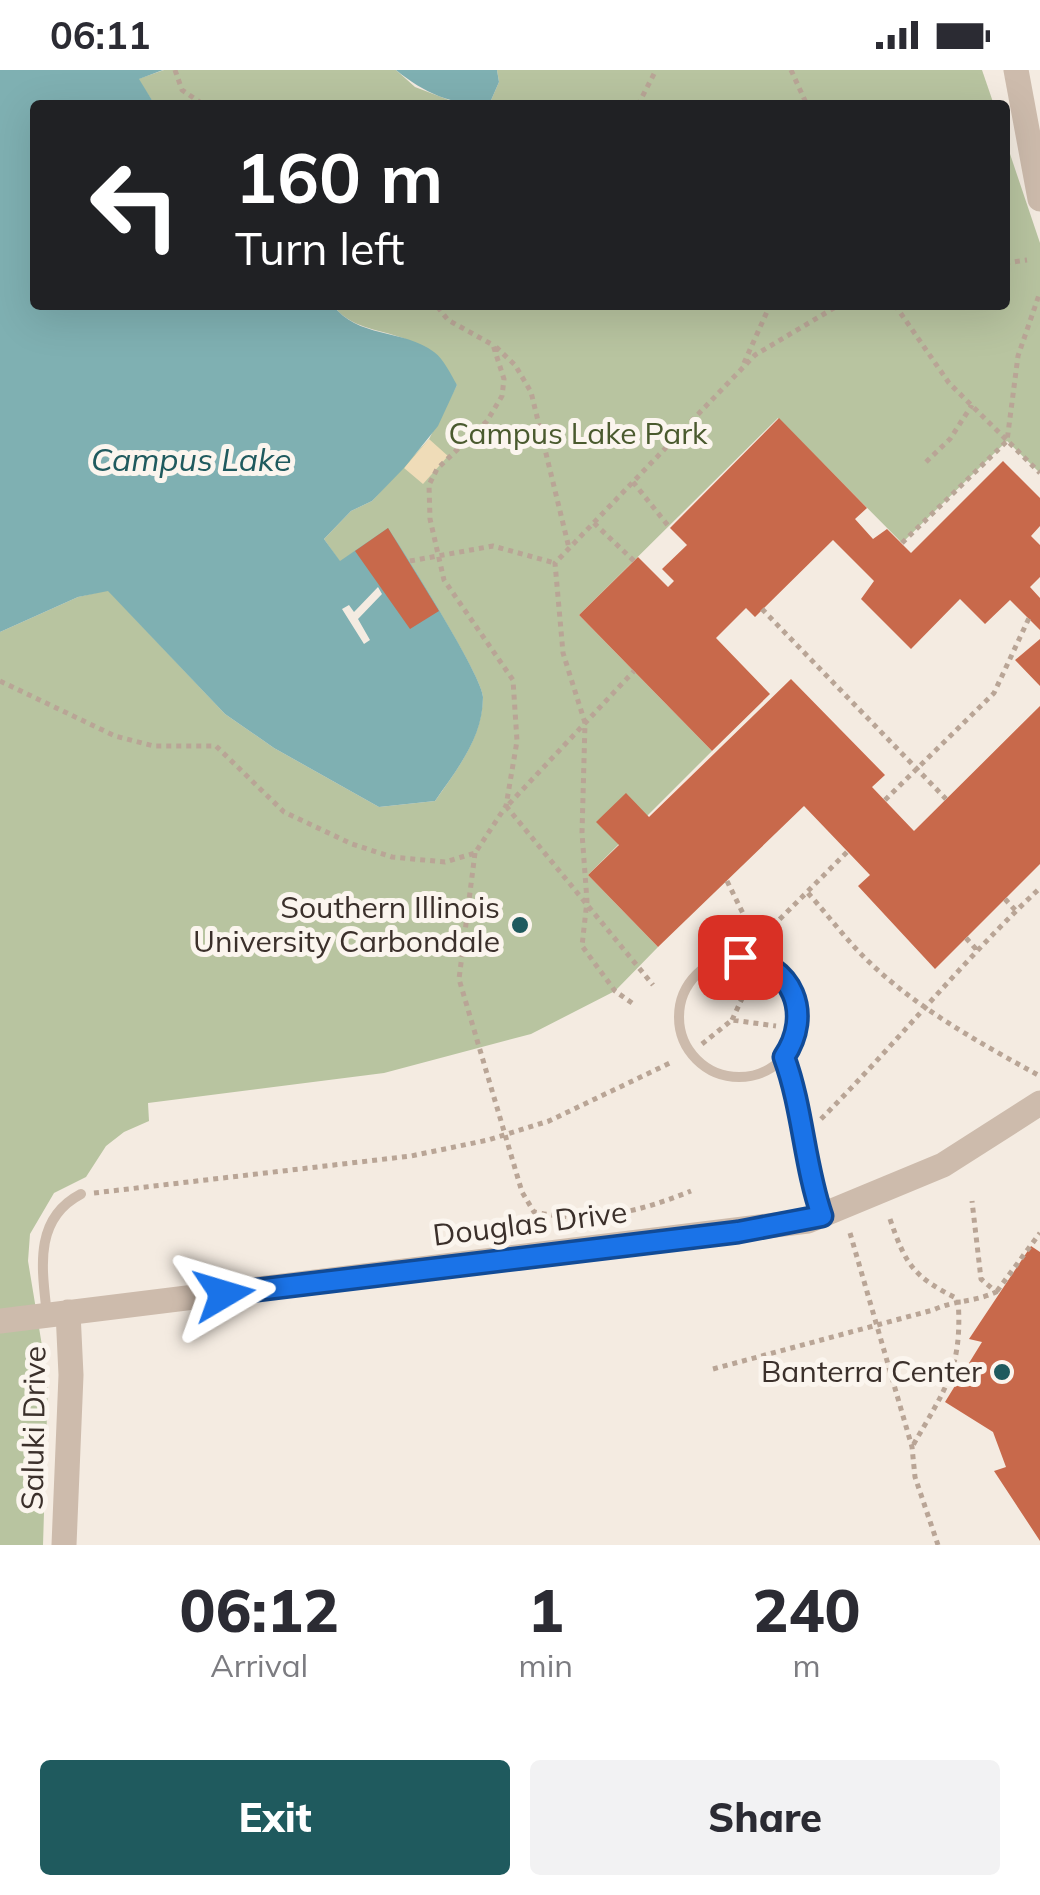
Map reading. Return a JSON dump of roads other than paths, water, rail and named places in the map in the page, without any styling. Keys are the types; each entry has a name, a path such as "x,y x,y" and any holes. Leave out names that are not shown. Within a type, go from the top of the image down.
{"street":[{"path":"1016,70 1040,198"},
{"name":"Douglas Drive","path":"0,1321 738,1232 822,1216 943,1164 1040,1102"},
{"name":"Saluki Drive","path":"58,1314 71,1374 64,1545"}],"lane":[{"path":"784,1057 749,1076 728,1076 698,1060 682,1038 679,1018 692,980 713,963 740,957 767,964 782,974 798,1006 799,1026 784,1057 798,1102 804,1151 822,1216"},
{"path":"58,1314 42,1272 47,1227 63,1203 81,1194"}],"water":[{"name":"Campus Lake","path":"0,70 163,70 139,79 152,100 30,100 30,310 338,310 354,323 409,340 438,355 457,385 438,426 372,501 351,511 324,539 340,561 388,528 442,614 480,685 483,697 479,726 460,765 435,801 379,807 274,748 225,714 108,591 78,597 0,632"},
{"path":"396,70 497,70 499,82 491,100 453,100 417,85"}],"place":[{"name":"Southern Illinois University Carbondale","path":"520,925"},
{"name":"Banterra Center","path":"1002,1372"}],"park label":[{"name":"Campus Lake Park","path":"578,434"}]}
